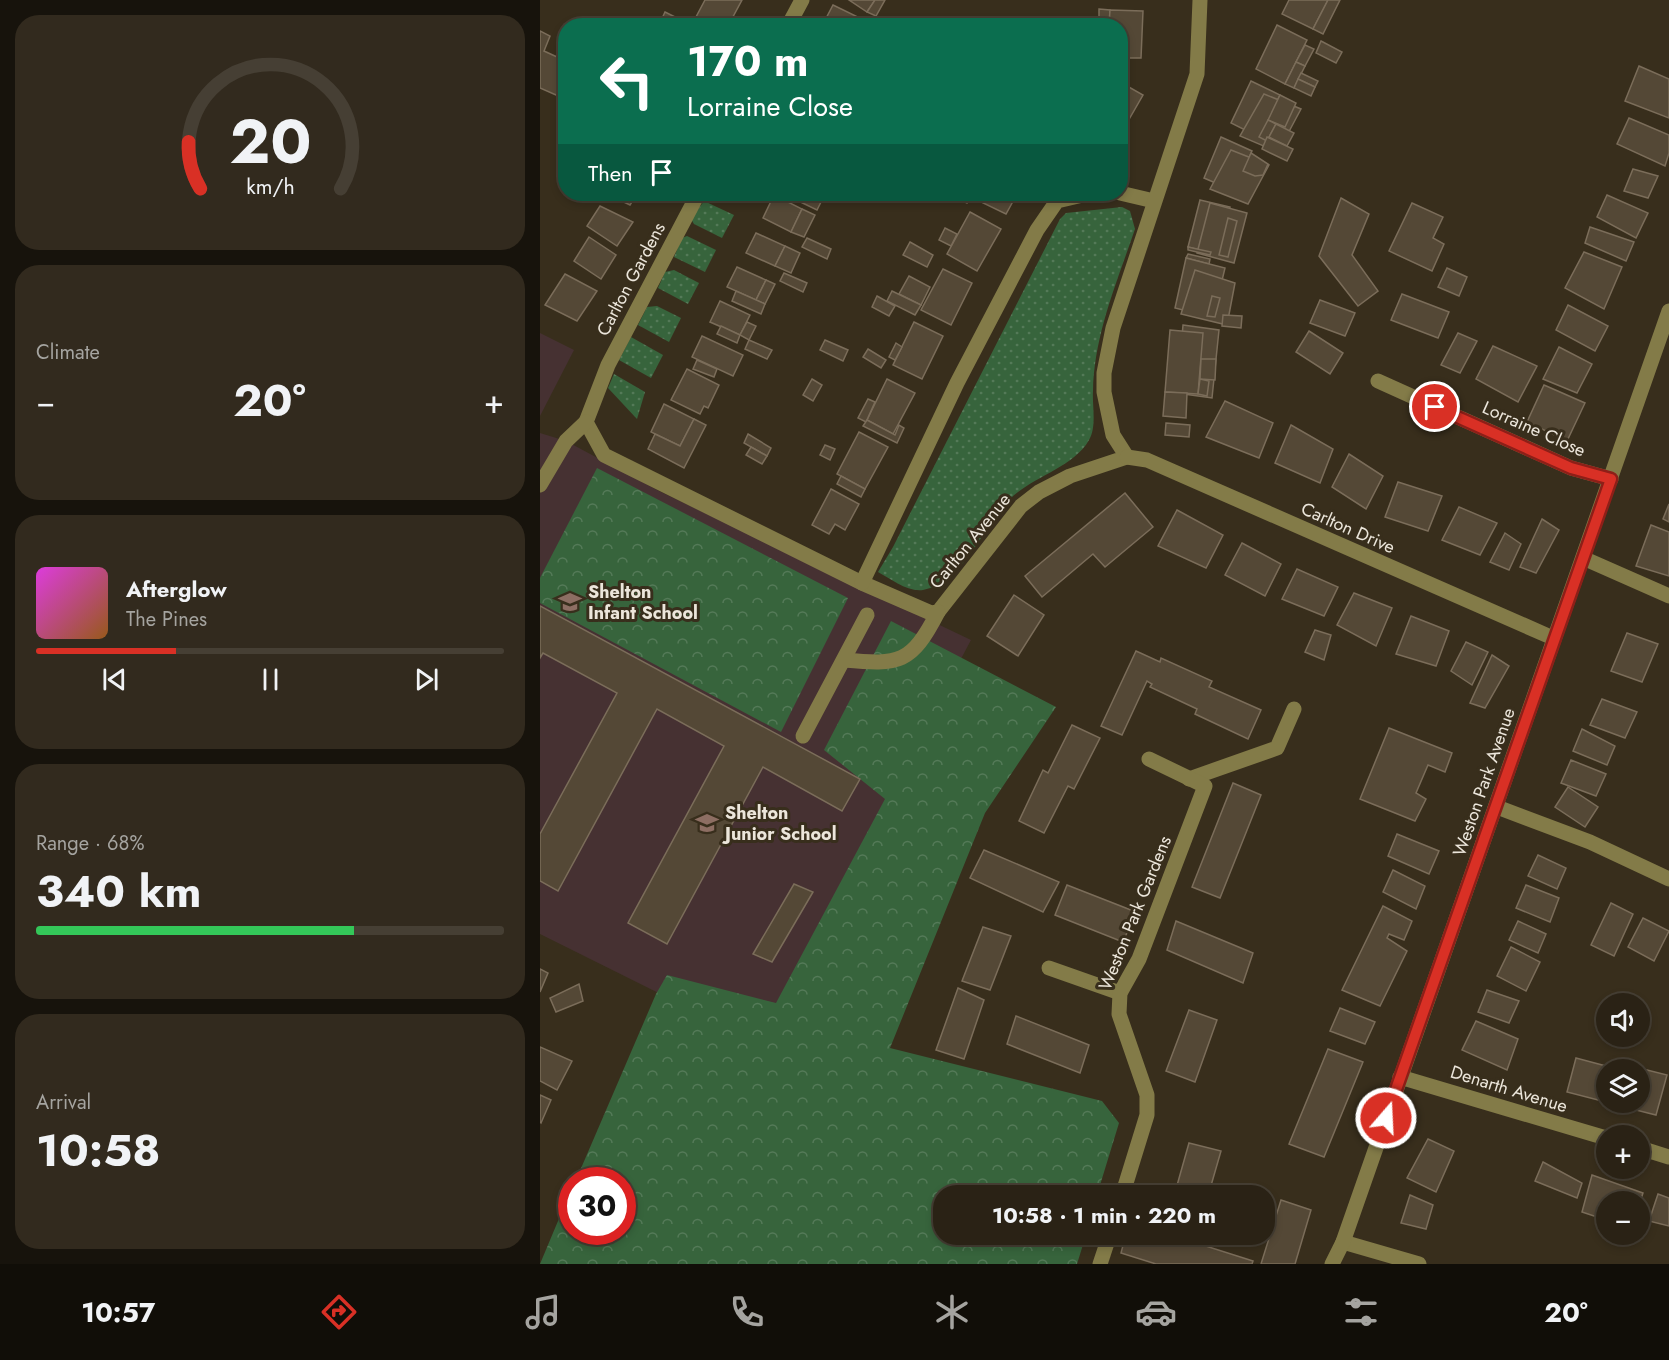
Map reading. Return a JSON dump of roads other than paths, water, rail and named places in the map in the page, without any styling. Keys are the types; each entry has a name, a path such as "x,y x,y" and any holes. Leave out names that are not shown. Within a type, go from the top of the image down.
{"street":[{"path":"792,18 802,0"},
{"path":"1127,457 1113,435 1104,392 1104,373 1113,328 1197,74 1200,0"},
{"path":"1128,196 1155,201"},
{"name":"Carlton Gardens","path":"586,422 600,383 694,201"},
{"path":"862,583 957,383 1036,230 1057,201"},
{"name":"Weston Park Avenue","path":"1332,1264 1343,1242 1497,807 1553,638 1669,311"},
{"name":"Lorraine Close","path":"1378,381 1571,468 1611,479"},
{"path":"540,485 566,441 586,422"},
{"name":"Carlton Avenue","path":"586,422 604,454 862,583 931,613 938,612 1021,506 1039,492 1070,476 1127,457"},
{"name":"Carlton Drive","path":"1127,457 1147,460 1553,638"},
{"path":"1583,558 1669,596"},
{"path":"844,660 883,663 905,657 922,644 938,612"},
{"path":"803,736 867,615"},
{"path":"1149,759 1190,779 1277,748 1294,709"},
{"name":"Weston Park Gardens","path":"1125,1185 1147,1114 1147,1095 1119,1014 1120,993 1139,959 1205,786 1190,779"},
{"path":"1497,807 1590,842 1669,879"},
{"path":"1049,968 1120,993"},
{"name":"Denarth Avenue","path":"1400,1077 1596,1135"},
{"path":"1650,1151 1669,1157"},
{"path":"1343,1242 1419,1264"},
{"path":"1101,1264 1107,1245"}],"place":[{"name":"Shelton Infant School","path":"570,602"},
{"name":"Shelton Junior School","path":"707,823"}]}
